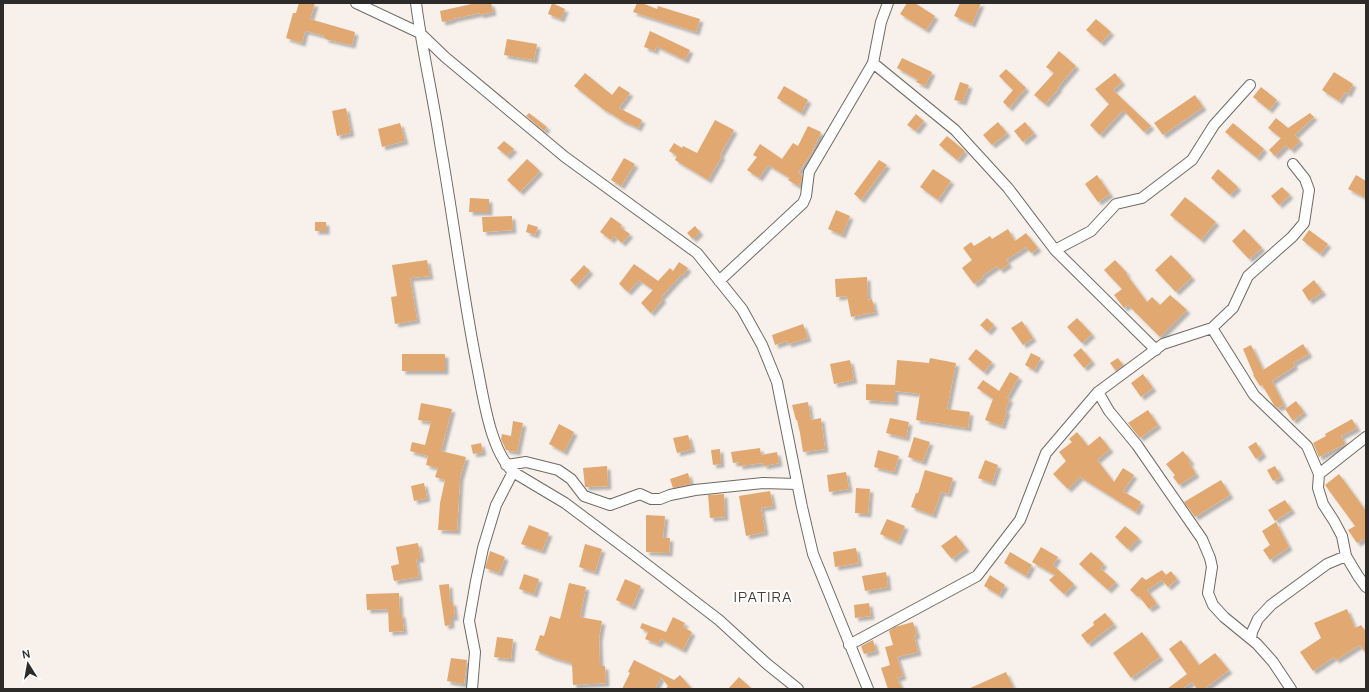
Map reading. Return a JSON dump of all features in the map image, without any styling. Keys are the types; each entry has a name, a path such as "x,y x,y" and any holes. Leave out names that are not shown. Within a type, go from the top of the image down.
{"street":[{"path":"356,3 420,33 445,57 565,157 697,252 742,309 762,345 776,382 813,554 868,689"},
{"path":"416,3 466,309 483,399 493,434 509,468 565,503 633,554 719,620 767,664 798,689"},
{"path":"719,281 803,203 806,196 809,172 873,63 881,22 888,3"},
{"path":"873,63 955,130 1008,188 1055,250 1156,350"},
{"path":"1055,250 1091,231 1116,204 1142,198 1192,160 1214,125 1250,85"},
{"path":"849,645 977,576 1020,520 1046,453 1098,392 1163,344 1212,328 1233,308 1248,276 1292,237 1304,223 1309,190 1305,179 1293,164"},
{"path":"1212,328 1254,395 1307,446 1319,474 1318,488 1323,504 1334,520 1342,536 1346,556 1366,587"},
{"path":"1098,392 1110,411 1137,445 1202,539 1212,567 1208,593 1213,605 1224,617 1257,644 1273,662 1291,689"},
{"path":"1319,474 1366,437"},
{"path":"509,468 526,462 558,470 571,480 584,496 610,505 640,494 651,499 660,499 670,494 695,490 763,483 797,484"},
{"path":"472,689 475,652 469,621 484,548 496,504 509,468"},
{"path":"1251,639 1252,632 1258,619 1271,605 1327,564 1346,556"}],"building":[{"path":"299,3 315,3 310,19 355,32 352,45 325,39 325,36 306,31 302,43 286,38 293,13 296,13"},
{"path":"476,3 491,3 493,12 480,15 480,13 442,22 440,11"},
{"path":"552,3 565,9 561,19 548,14"},
{"path":"637,3 642,3 657,9 658,6 700,19 696,32 633,12"},
{"path":"907,3 915,3 935,16 926,30 900,14"},
{"path":"960,3 981,3 972,24 954,16"},
{"path":"1096,19 1111,32 1101,43 1086,30"},
{"path":"650,31 690,50 685,60 656,46 655,51 644,47"},
{"path":"507,39 537,44 534,60 504,55"},
{"path":"1059,51 1076,66 1045,104 1034,95 1054,73 1046,67"},
{"path":"902,58 932,72 925,86 916,82 918,80 897,68"},
{"path":"1006,69 1026,88 1009,108 1003,102 1013,90 999,76"},
{"path":"1334,72 1353,84 1348,94 1345,92 1339,101 1322,90"},
{"path":"585,73 612,95 619,86 630,93 619,108 642,120 638,128 607,112 574,86"},
{"path":"1115,73 1122,82 1113,90 1151,126 1144,132 1123,110 1100,135 1090,125 1109,104 1095,89"},
{"path":"960,82 969,85 963,102 954,100"},
{"path":"784,86 808,100 801,113 777,98"},
{"path":"1261,87 1277,100 1269,110 1253,97"},
{"path":"1195,95 1203,107 1163,135 1154,123"},
{"path":"346,108 351,133 337,136 332,111"},
{"path":"529,113 547,127 544,131 526,116"},
{"path":"1310,113 1314,117 1295,135 1300,141 1291,150 1286,145 1275,156 1269,150 1281,138 1268,128 1276,118 1288,128"},
{"path":"916,114 924,121 916,131 907,125"},
{"path":"715,120 734,130 720,155 722,156 708,180 675,160 677,156 669,151 674,143 682,148 683,146 697,153"},
{"path":"998,122 1007,133 992,145 983,135"},
{"path":"1025,122 1034,133 1023,142 1014,131"},
{"path":"400,123 405,141 382,147 378,129"},
{"path":"1233,123 1264,149 1257,158 1225,132"},
{"path":"808,126 821,132 811,154 798,173 802,175 802,180 798,186 788,180 790,178 768,165 759,178 747,170 757,157 753,155 760,144 782,159 793,143 798,146"},
{"path":"947,136 965,151 957,160 939,145"},
{"path":"504,141 514,149 507,156 497,148"},
{"path":"624,158 635,164 621,186 611,180"},
{"path":"527,159 540,171 520,192 507,180"},
{"path":"879,160 887,165 861,200 854,194"},
{"path":"933,169 951,181 938,200 920,187"},
{"path":"1218,169 1238,187 1230,195 1211,178"},
{"path":"1097,175 1110,194 1098,202 1085,184"},
{"path":"1356,175 1366,181 1366,198 1348,189"},
{"path":"1282,187 1290,195 1279,205 1271,196"},
{"path":"1185,197 1216,222 1201,240 1170,215"},
{"path":"470,198 489,199 489,212 469,212"},
{"path":"836,210 850,216 842,235 828,229"},
{"path":"512,216 513,230 483,232 482,217"},
{"path":"611,217 622,225 620,227 630,234 622,243 614,236 611,240 600,232"},
{"path":"315,222 326,222 326,231 315,231"},
{"path":"528,224 538,227 535,235 526,232"},
{"path":"695,226 700,232 693,239 687,233"},
{"path":"1008,229 1015,241 1026,233 1038,248 1031,253 1026,247 1006,260 1009,264 1000,270 997,266 982,276 983,278 974,284 962,268 972,260 963,248 971,242 974,246 990,236 992,239"},
{"path":"1244,229 1262,248 1249,259 1232,241"},
{"path":"1309,230 1328,244 1320,254 1302,240"},
{"path":"1171,255 1192,277 1176,292 1155,270"},
{"path":"427,260 430,276 410,278 417,320 395,324 391,297 397,296 392,265"},
{"path":"1115,260 1127,273 1126,274 1147,302 1152,297 1160,305 1170,295 1187,310 1160,337 1128,305 1124,308 1114,295 1122,289 1104,270"},
{"path":"679,262 688,268 661,297 663,299 651,313 641,303 653,290 639,280 628,292 619,284 634,264 658,281 670,268 673,271"},
{"path":"584,265 590,271 576,286 570,280"},
{"path":"867,277 868,300 872,299 875,312 851,317 847,296 836,297 835,279"},
{"path":"1314,280 1323,292 1309,301 1302,290"},
{"path":"987,318 994,325 988,332 980,325"},
{"path":"1077,318 1092,334 1082,343 1067,327"},
{"path":"1022,321 1033,338 1023,345 1011,328"},
{"path":"803,324 808,338 788,344 787,341 775,345 772,335"},
{"path":"1303,344 1309,354 1293,363 1295,366 1272,381 1284,405 1277,408 1262,385 1260,386 1253,375 1243,349 1251,345 1263,370"},
{"path":"1081,348 1092,361 1084,368 1073,355"},
{"path":"976,349 992,362 984,372 968,359"},
{"path":"1031,353 1041,358 1034,370 1025,365"},
{"path":"402,354 445,354 445,371 402,371"},
{"path":"930,358 956,363 947,409 970,412 968,428 916,420 920,394 895,391 895,402 866,400 866,384 895,385 897,360 929,363"},
{"path":"1118,358 1123,365 1116,371 1110,363"},
{"path":"850,360 854,380 834,384 830,364"},
{"path":"1010,372 1019,377 1007,398 1010,399 1005,410 1007,411 1002,426 985,420 993,399 977,388 983,380 999,391"},
{"path":"1143,374 1153,388 1141,397 1131,383"},
{"path":"1296,401 1304,412 1293,421 1285,409"},
{"path":"808,402 811,420 821,418 825,449 803,452 797,420 792,405"},
{"path":"421,403 452,409 441,451 466,457 460,478 457,531 438,530 440,503 445,480 435,477 438,468 426,465 428,456 410,451 412,442 425,445 431,422 418,420"},
{"path":"1148,410 1158,425 1140,438 1128,423"},
{"path":"890,418 909,422 906,438 886,433"},
{"path":"1352,419 1357,428 1341,436 1345,444 1319,457 1313,443 1326,436 1325,434"},
{"path":"513,421 523,423 517,452 506,450 501,439 502,434 511,436"},
{"path":"559,424 574,432 564,452 549,444"},
{"path":"1077,432 1088,446 1100,436 1110,449 1097,460 1114,482 1123,468 1134,475 1123,491 1141,502 1136,512 1080,477 1068,489 1053,474 1066,461 1059,452 1072,442 1069,439"},
{"path":"688,435 692,449 677,453 673,438"},
{"path":"914,437 930,442 923,462 908,457"},
{"path":"1256,442 1263,454 1256,459 1248,447"},
{"path":"481,443 483,452 473,454 471,445"},
{"path":"760,448 761,455 777,452 779,463 764,466 763,463 739,466 739,462 733,463 731,452"},
{"path":"720,449 721,464 713,465 711,450"},
{"path":"878,450 899,456 894,472 874,467"},
{"path":"1183,451 1191,461 1189,463 1196,474 1179,485 1173,477 1175,475 1166,464"},
{"path":"985,460 998,465 992,483 978,478"},
{"path":"607,466 608,486 585,487 583,468"},
{"path":"1275,466 1281,477 1273,481 1267,470"},
{"path":"925,470 953,478 948,494 941,492 933,515 911,507 916,493 918,493"},
{"path":"846,472 849,489 829,492 827,475"},
{"path":"688,473 691,484 673,488 670,479"},
{"path":"1339,474 1366,511 1366,538 1357,543 1348,530 1355,526 1325,485"},
{"path":"1221,480 1230,495 1195,517 1184,502"},
{"path":"424,483 427,498 414,501 411,486"},
{"path":"856,488 870,489 868,514 855,513"},
{"path":"770,491 773,506 761,508 765,532 746,536 739,496"},
{"path":"724,494 725,517 710,518 708,495"},
{"path":"1285,500 1292,510 1275,521 1268,510"},
{"path":"646,515 665,516 663,538 670,538 669,553 646,552"},
{"path":"887,519 905,526 898,542 880,534"},
{"path":"1276,522 1289,547 1270,560 1263,550 1270,545 1262,531"},
{"path":"529,525 549,533 542,551 521,544"},
{"path":"1125,526 1139,538 1128,549 1115,537"},
{"path":"956,535 966,548 952,559 941,546"},
{"path":"418,543 421,559 416,559 419,577 394,581 391,566 399,564 396,547"},
{"path":"585,544 602,549 595,572 579,567"},
{"path":"1041,547 1058,557 1053,565 1074,584 1064,594 1049,580 1055,575 1032,562"},
{"path":"856,548 859,563 835,567 833,552"},
{"path":"490,551 505,557 499,573 485,568"},
{"path":"1010,552 1032,565 1026,576 1004,563"},
{"path":"1091,552 1104,564 1100,568 1116,582 1108,590 1079,564"},
{"path":"1162,570 1166,575 1171,571 1177,579 1168,587 1162,580 1147,590 1157,604 1149,609 1139,596 1138,597 1130,590 1142,577 1146,580"},
{"path":"886,572 888,587 865,591 862,576"},
{"path":"524,574 539,579 534,594 519,589"},
{"path":"990,575 1005,585 999,595 984,586"},
{"path":"625,579 641,586 632,607 616,600"},
{"path":"569,583 586,587 580,617 602,621 599,638 600,666 605,666 606,683 573,685 572,663 535,650 540,635 544,636 550,616 560,619"},
{"path":"449,584 450,602 453,602 455,617 451,617 451,625 445,626 439,585"},
{"path":"399,593 400,614 402,614 404,631 389,632 388,609 367,610 366,594"},
{"path":"869,603 871,616 855,618 854,605"},
{"path":"1347,609 1355,628 1361,625 1366,632 1366,654 1360,645 1336,660 1334,657 1313,671 1300,652 1321,638 1314,623"},
{"path":"1105,613 1114,624 1088,644 1081,635 1094,625 1093,622"},
{"path":"673,617 685,623 683,627 692,632 683,650 661,639 658,644 645,639 648,632 640,628 642,623 666,632"},
{"path":"913,622 917,635 914,636 918,652 897,657 903,676 897,678 902,689 888,689 881,668 890,665 885,647 893,645 889,631 895,627"},
{"path":"1142,632 1160,657 1131,678 1113,653"},
{"path":"497,637 513,639 511,659 494,657"},
{"path":"873,640 876,651 864,654 861,646"},
{"path":"1181,640 1199,665 1215,653 1229,670 1204,689 1197,689 1192,682 1182,689 1167,689 1187,674 1169,649"},
{"path":"451,658 467,660 464,684 447,681"},
{"path":"634,660 674,680 680,675 692,689 665,689 668,686 661,677 655,689 622,689 630,673 628,672"},
{"path":"1006,672 1014,689 968,689"},
{"path":"739,677 752,689 728,689"}],"district":[{"name":"IPATIRA","path":"763,597"}]}
